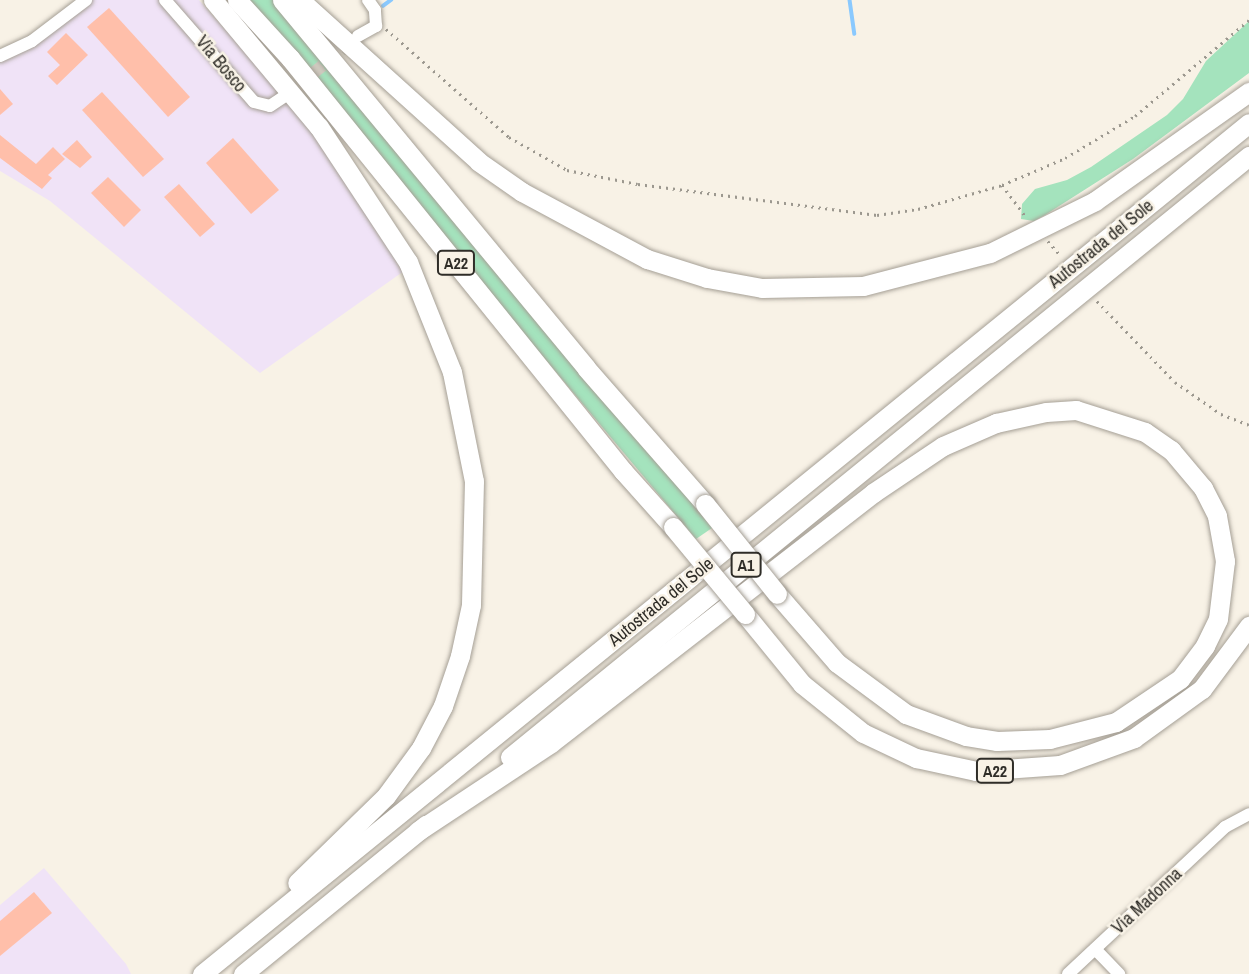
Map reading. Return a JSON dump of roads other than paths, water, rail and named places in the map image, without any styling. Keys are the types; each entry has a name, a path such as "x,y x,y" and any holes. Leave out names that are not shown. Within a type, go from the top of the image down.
{"highway":[{"path":"213,0 319,127 408,262 436,326 462,408 475,521 467,631 443,706 421,748 367,815 220,959"},
{"name":"A22","path":"237,0 290,58 623,471 673,527 792,674 863,733 916,758 976,771 1060,765 1134,738 1202,689 1249,626"},
{"name":"A1","path":"282,0 586,368 705,504 777,594 837,663 906,713 966,736 997,741 1050,738 1116,723 1180,679 1205,646 1218,618 1225,561 1217,516 1203,488 1171,450 1145,432 1121,421 1076,410 1046,412 996,423 943,446 873,493 551,743 418,831"},
{"path":"300,0 479,162 522,192 647,259 707,278 762,288 863,286 990,253 1095,201 1249,92"},
{"name":"Autostrada del Sole","path":"202,974 1249,123"},
{"name":"Autostrada del Sole","path":"243,974 1249,156"}],"street":[{"path":"0,56 32,41 86,0"},
{"name":"Via Bosco","path":"165,0 254,102 270,106 285,96"},
{"path":"358,36 376,26 368,0"},
{"name":"Via Madonna","path":"1068,974 1225,827 1249,814"},
{"path":"1095,949 1119,974"}],"waterway":[{"path":"383,6 391,0"},
{"path":"850,0 855,34"}],"tunnel":[{"path":"285,96 353,41"}]}
